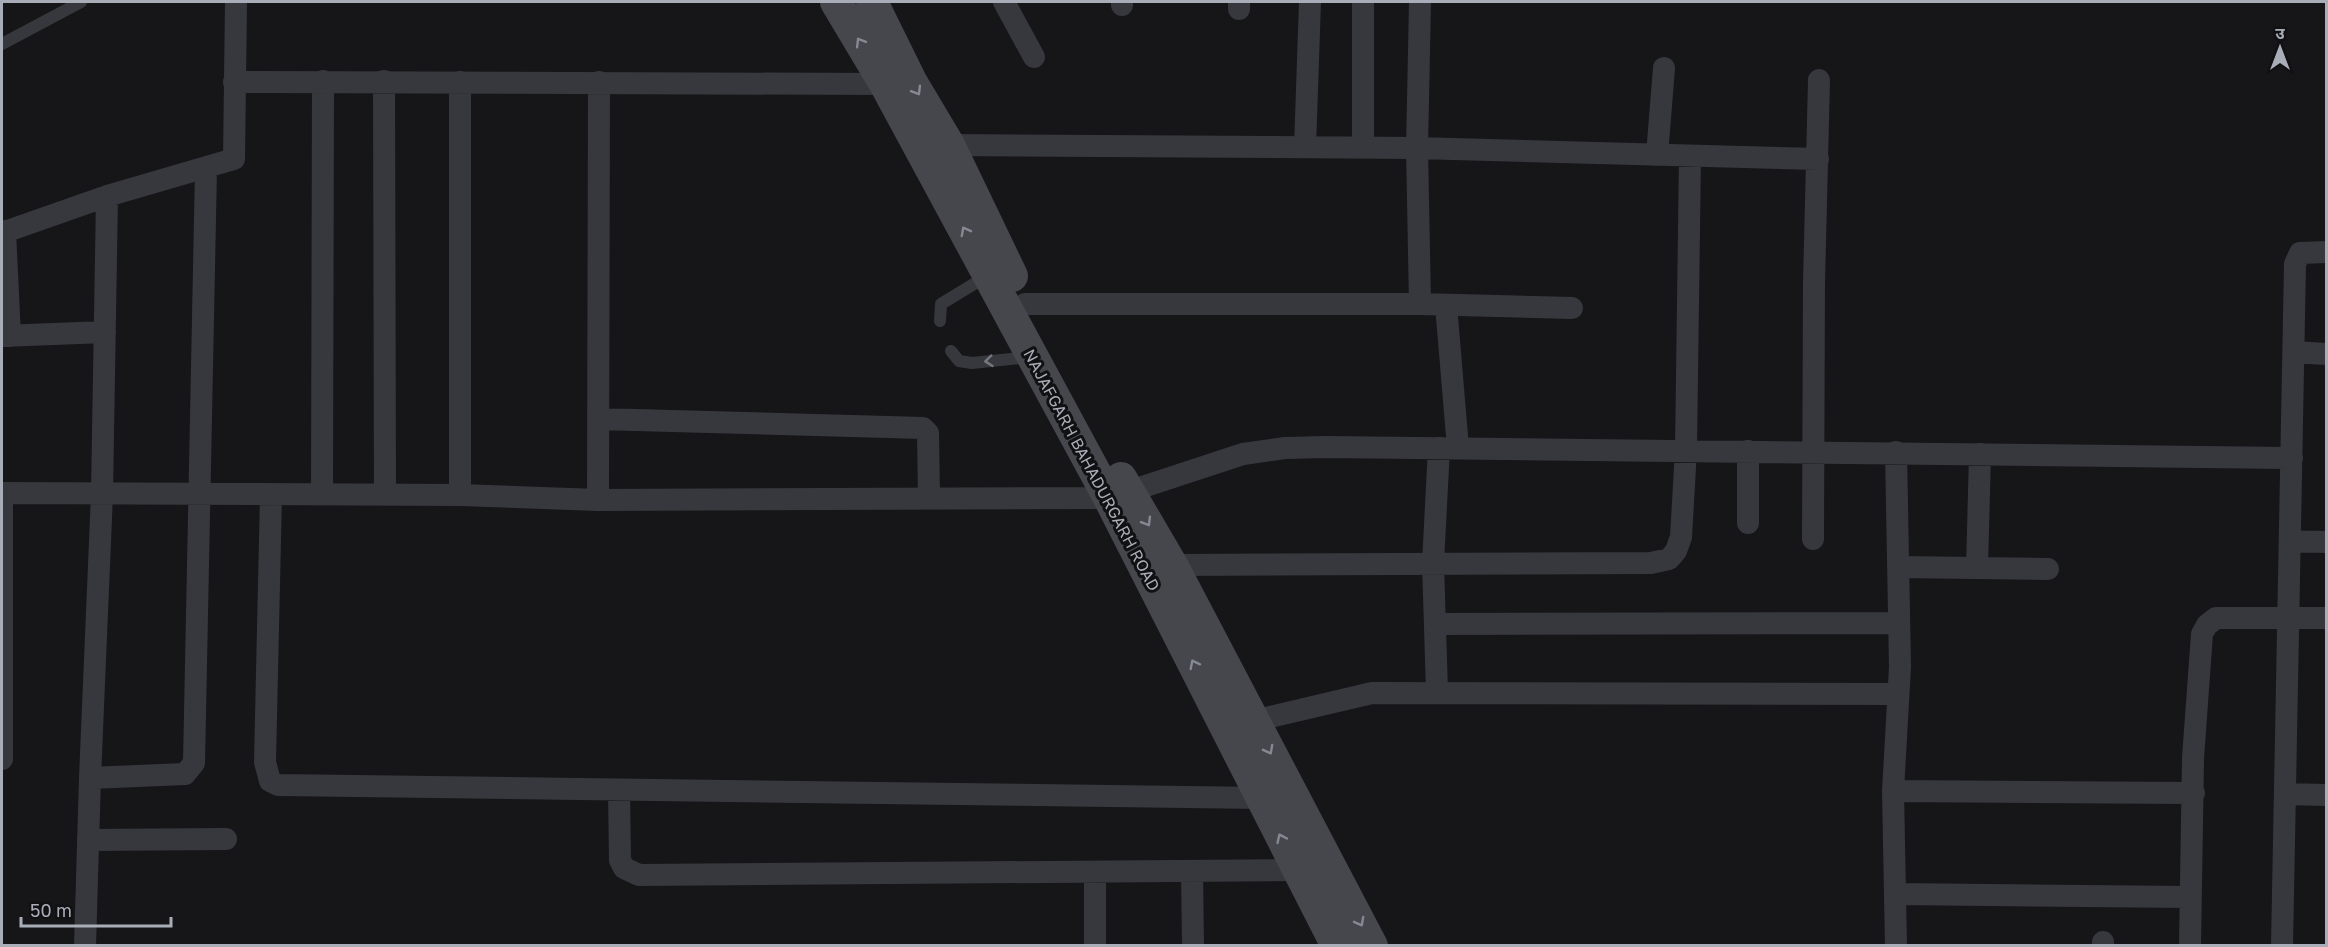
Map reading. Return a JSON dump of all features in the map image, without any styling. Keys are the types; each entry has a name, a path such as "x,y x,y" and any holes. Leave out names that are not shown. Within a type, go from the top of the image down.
{"main road":[{"name":"NAJAFGARH BAHADURGARH ROAD","path":"836,2 885,84 1032,357 1119,495 1172,565 1372,945"},
{"name":"NAJAFGARH BAHADURGARH ROAD","path":"872,2 912,83 949,146 1119,495 1296,870 1337,945"}],"street":[{"path":"105,332 6,336 3,232 107,196 234,159 236,2"},
{"path":"1004,2 1034,57"},
{"path":"1305,147 1310,2"},
{"path":"1362,2 1363,147"},
{"path":"1420,2 1417,148 1420,304"},
{"path":"1657,155 1664,68"},
{"path":"1813,539 1819,80"},
{"path":"322,494 323,81"},
{"path":"384,81 386,495"},
{"path":"234,82 885,84"},
{"path":"460,82 460,495"},
{"path":"598,500 599,82"},
{"path":"949,146 1363,147 1818,159"},
{"path":"1172,565 1651,563 1669,559 1676,551 1681,537 1686,450 1690,156"},
{"path":"90,778 185,774 194,763 206,169"},
{"path":"85,945 102,494 107,196"},
{"path":"2282,945 2297,257 2305,251 2326,252"},
{"path":"1025,304 1420,304 1572,308"},
{"path":"1437,692 1433,563 1448,448 1446,305"},
{"path":"2294,352 2326,354"},
{"path":"599,419 923,428 928,433 929,497"},
{"path":"2,759 2,493 460,495 598,500 1119,495 1243,454 1285,448 1814,451 2292,458"},
{"path":"1748,451 1748,524"},
{"path":"1896,452 1899,623 1893,791 1897,894 1896,945"},
{"path":"1977,568 1980,454"},
{"path":"272,494 265,762 270,780 278,785 1263,798"},
{"path":"2290,541 2326,542"},
{"path":"1898,567 2048,569"},
{"path":"2190,945 2200,652 2207,625 2216,618 2326,618"},
{"path":"1435,624 1899,623"},
{"path":"1253,721 1372,693 1898,694"},
{"path":"619,791 620,860 624,868 639,875 1296,870"},
{"path":"1893,791 2194,793"},
{"path":"2285,794 2326,795"},
{"path":"88,840 226,839"},
{"path":"1192,871 1193,945"},
{"path":"1095,872 1095,945"},
{"path":"1897,894 2190,897"}],"lane":[{"path":"2,44 81,2"},
{"path":"940,321 941,304 989,276"},
{"path":"951,351 959,361 972,363 1032,357"}]}
